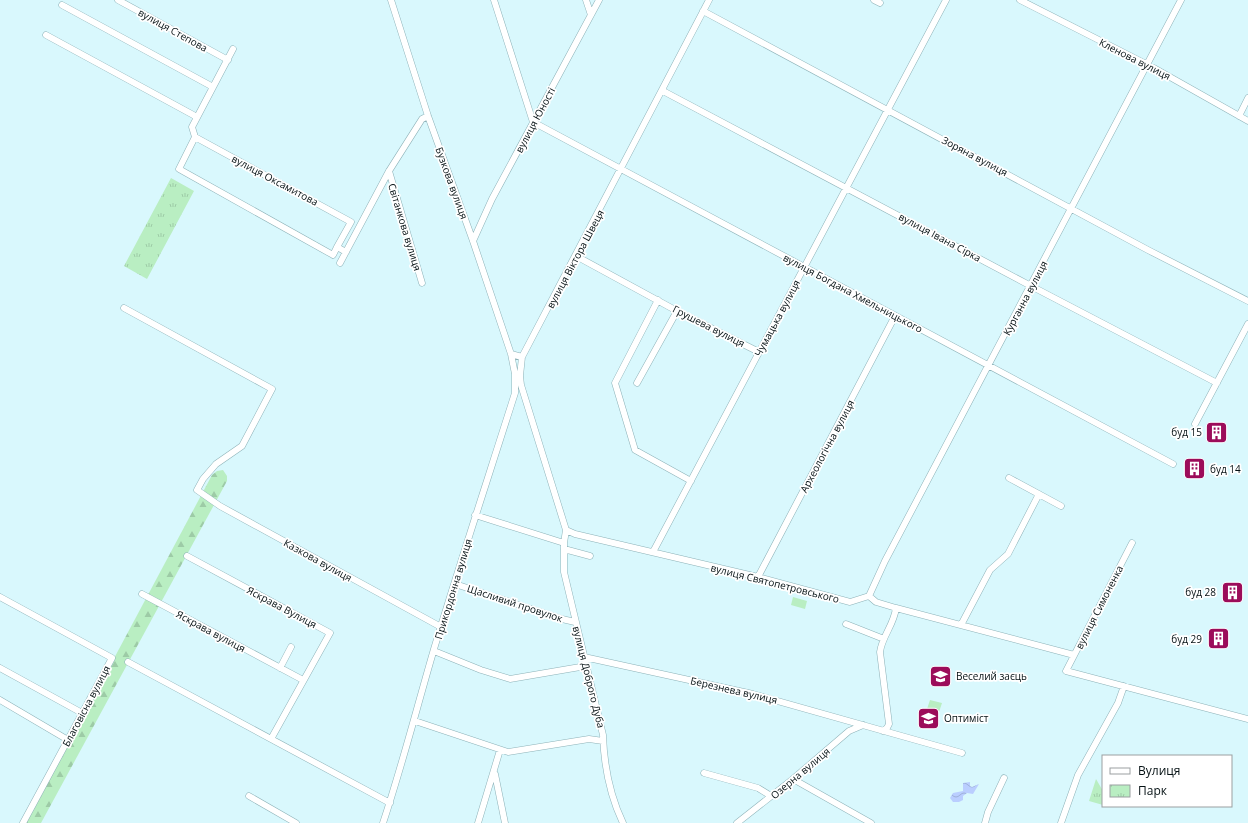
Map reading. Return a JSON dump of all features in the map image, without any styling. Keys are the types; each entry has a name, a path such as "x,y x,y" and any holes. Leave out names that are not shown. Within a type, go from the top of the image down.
{"street":[{"name":"вулиця Степова","path":"118,0 228,60"},
{"name":"Бузкова вулиця","path":"391,0 428,116 473,241 510,354"},
{"path":"494,0 533,122"},
{"path":"586,0 591,15"},
{"name":"вулиця Юності","path":"473,241 492,199 599,0"},
{"name":"вулиця Віктора Швеця","path":"566,530 521,385 520,376 522,357 663,91 709,0"},
{"path":"874,0 880,3"},
{"name":"Чумацька вулиця","path":"653,552 946,0"},
{"name":"Кленова вулиця","path":"1020,0 1146,65 1248,121"},
{"name":"Курганна вулиця","path":"869,596 885,561 1181,0"},
{"path":"62,5 213,87"},
{"name":"Зоряна вулиця","path":"703,11 1248,301"},
{"path":"46,35 197,117"},
{"path":"233,49 192,127 195,137 179,169 333,255 337,247 346,252"},
{"name":"вулиця Івана Сірка","path":"663,91 1217,383"},
{"path":"1239,116 1248,98"},
{"name":"Світанкова вулиця","path":"340,263 388,171 422,119 428,116"},
{"name":"вулиця Богдана Хмельницького","path":"533,122 1173,464"},
{"name":"вулиця Оксамитова","path":"195,137 351,222 337,247"},
{"name":"Світанкова вулиця","path":"388,171 422,283"},
{"name":"Грушева вулиця","path":"576,256 677,311 759,352"},
{"path":"658,300 615,383 635,450 691,481"},
{"name":"Казкова вулиця","path":"124,308 272,389 242,446 216,464 203,479 197,490 220,506 441,627"},
{"path":"637,384 677,311"},
{"name":"Археологічна вулиця","path":"758,577 895,316"},
{"path":"1195,424 1248,324"},
{"path":"510,354 522,357"},
{"name":"Прикордонна вулиця","path":"383,823 415,721 434,651 475,515 515,393 515,374 510,354"},
{"path":"1010,478 1061,506"},
{"path":"961,625 990,570 1008,554 1039,494"},
{"path":"475,515 590,556"},
{"name":"вулиця Святопетровського","path":"566,530 575,534 758,577 850,602 869,596"},
{"name":"вулиця Доброго Дуба","path":"566,530 564,546 564,572 603,741 604,759 609,781 623,823"},
{"name":"вулиця Симоненка","path":"1124,686 1066,671 1132,543"},
{"name":"Яскрава Вулиця","path":"186,556 330,633 303,680"},
{"name":"Щасливий провулок","path":"455,584 575,622"},
{"name":"Яскрава вулиця","path":"142,594 303,680"},
{"path":"869,596 876,602 896,608 1074,655"},
{"name":"Благовісна вулиця","path":"0,597 112,658 23,823"},
{"path":"883,731 889,724 880,652 884,639 894,619 896,608"},
{"path":"846,624 884,639"},
{"path":"280,668 292,648"},
{"path":"434,651 480,670 510,679 586,666"},
{"name":"Березнева вулиця","path":"584,657 753,694 962,753"},
{"path":"128,662 390,803"},
{"path":"0,668 82,713"},
{"path":"270,739 303,680"},
{"path":"1061,823 1078,775 1118,702 1124,686 1248,719"},
{"path":"0,700 68,740"},
{"path":"415,721 500,750 514,752 589,739 603,741"},
{"name":"Озерна вулиця","path":"737,823 793,779 849,731 864,725"},
{"path":"478,823 500,750"},
{"path":"494,772 505,823"},
{"path":"704,773 758,788 771,796"},
{"path":"985,823 988,812 1004,778"},
{"path":"793,779 871,823"},
{"path":"249,796 296,823"}],"green space":[{"path":"171,178 194,191 147,279 124,266"},
{"path":"223,470 227,476 227,481 41,823 26,823 212,475 217,471"},
{"path":"793,597 807,601 805,609 791,605"},
{"path":"930,700 942,703 939,712 927,709"},
{"path":"1096,779 1102,789 1102,805 1089,801"}],"water":[{"path":"970,782 970,786 972,787 979,784 973,794 967,793 963,796 963,800 953,802 950,798 953,793 963,791 963,783"}],"place":[{"name":"буд 15","path":"1217,432"},
{"name":"буд 14","path":"1195,469"},
{"name":"буд 28","path":"1232,592"},
{"name":"буд 29","path":"1218,639"},
{"name":"Веселий заєць","path":"940,676"},
{"name":"Оптиміст","path":"929,718"}]}
